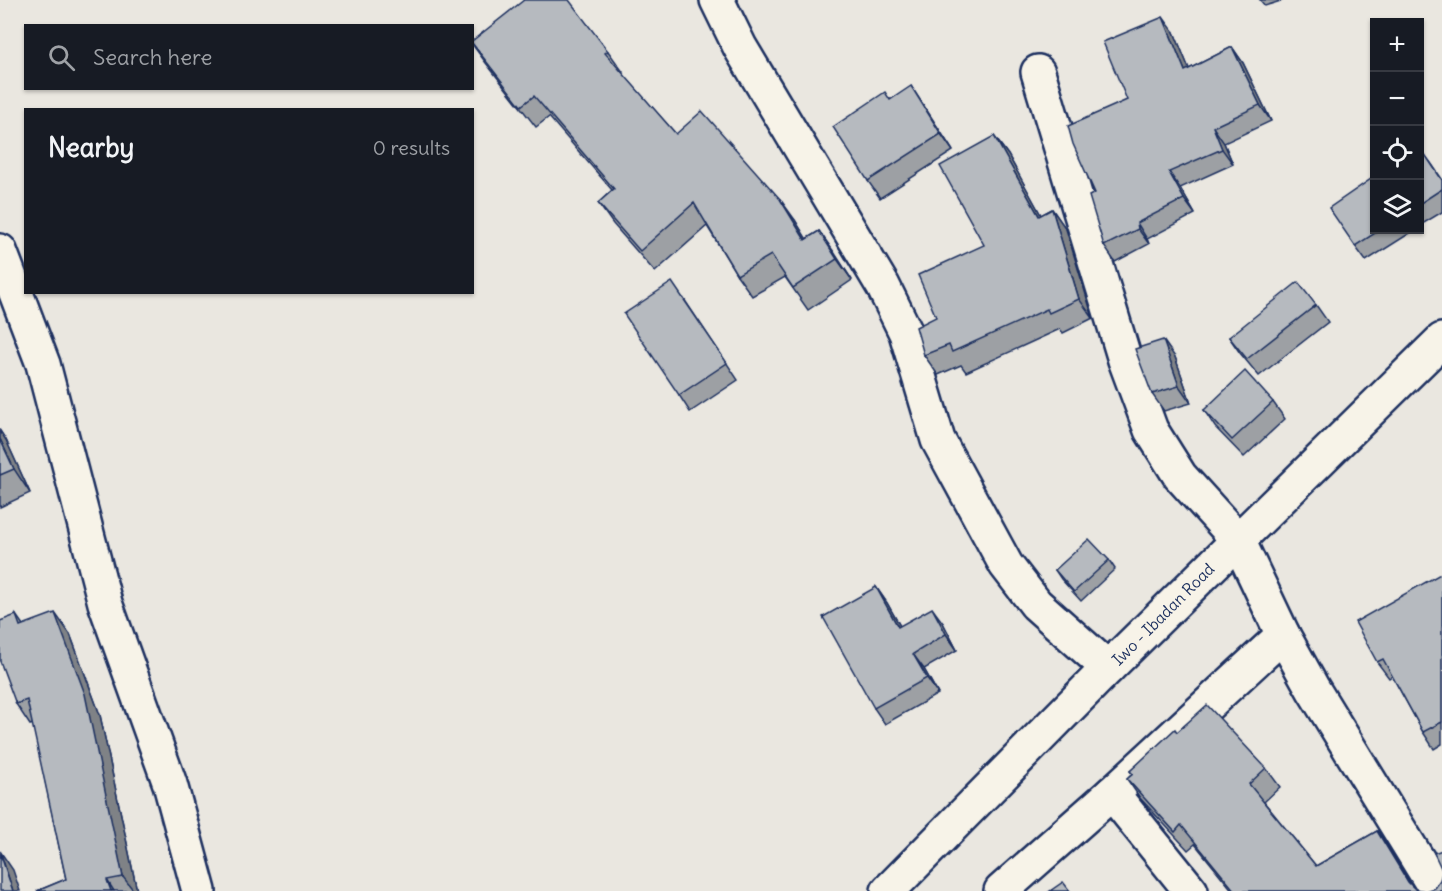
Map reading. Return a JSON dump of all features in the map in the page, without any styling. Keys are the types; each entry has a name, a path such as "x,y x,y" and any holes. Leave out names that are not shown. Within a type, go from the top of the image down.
{"street":[{"path":"717,0 740,47 883,286 906,333 938,440 1006,565 1036,604 1108,668"},
{"path":"1038,72 1125,360 1151,430 1180,476 1238,540 1283,635 1313,689 1437,891"},
{"path":"0,251 43,364 105,603 170,784 199,891"},
{"name":"Iwo - Ibadan Road","path":"888,891 1108,668 1442,340"},
{"path":"1001,891 1112,793 1283,635"},
{"path":"1112,793 1191,891"}],"building":[{"path":"524,0 569,0 608,51 605,53 676,134 702,111 780,199 805,240 819,231 837,259 793,288 771,255 737,275 694,203 640,251 598,203 614,189 534,96 521,106 474,46 474,39"},
{"path":"1163,17 1185,71 1232,47 1260,105 1213,127 1222,149 1169,172 1184,199 1137,223 1138,229 1104,246 1089,196 1095,193 1073,144 1068,126 1127,100 1103,42"},
{"path":"911,86 941,134 868,181 833,127 885,92 890,100"},
{"path":"994,136 1039,216 1052,209 1079,299 1049,313 1047,309 952,352 949,345 924,355 916,327 936,317 918,275 984,245 940,166"},
{"path":"1424,153 1442,180 1442,189 1424,201"},
{"path":"1370,180 1370,234 1374,234 1355,246 1329,208"},
{"path":"672,282 727,363 679,395 624,314"},
{"path":"1298,282 1316,305 1247,359 1229,337"},
{"path":"1163,340 1179,386 1152,394 1135,349"},
{"path":"1245,371 1273,402 1232,440 1204,410"},
{"path":"0,439 14,469 0,475"},
{"path":"1089,539 1109,560 1074,592 1055,570"},
{"path":"1442,573 1442,722 1423,732 1383,659 1377,662 1355,622"},
{"path":"876,587 898,627 932,608 946,634 913,654 927,678 874,708 823,617"},
{"path":"55,613 85,694 123,877 107,880 111,891 37,891 66,879 27,700 16,704 0,661 0,621 16,615 20,626"},
{"path":"1207,705 1266,768 1249,784 1316,866 1377,831 1408,882 1415,889 1425,891 1235,891 1181,825 1175,832 1127,779 1133,774 1130,771 1175,729 1177,732"},
{"path":"1442,850 1442,870 1434,853"},
{"path":"0,853 13,891 0,891"},
{"path":"1442,873 1442,891 1425,891 1434,888"},
{"path":"1063,882 1070,891 1050,891"}]}
